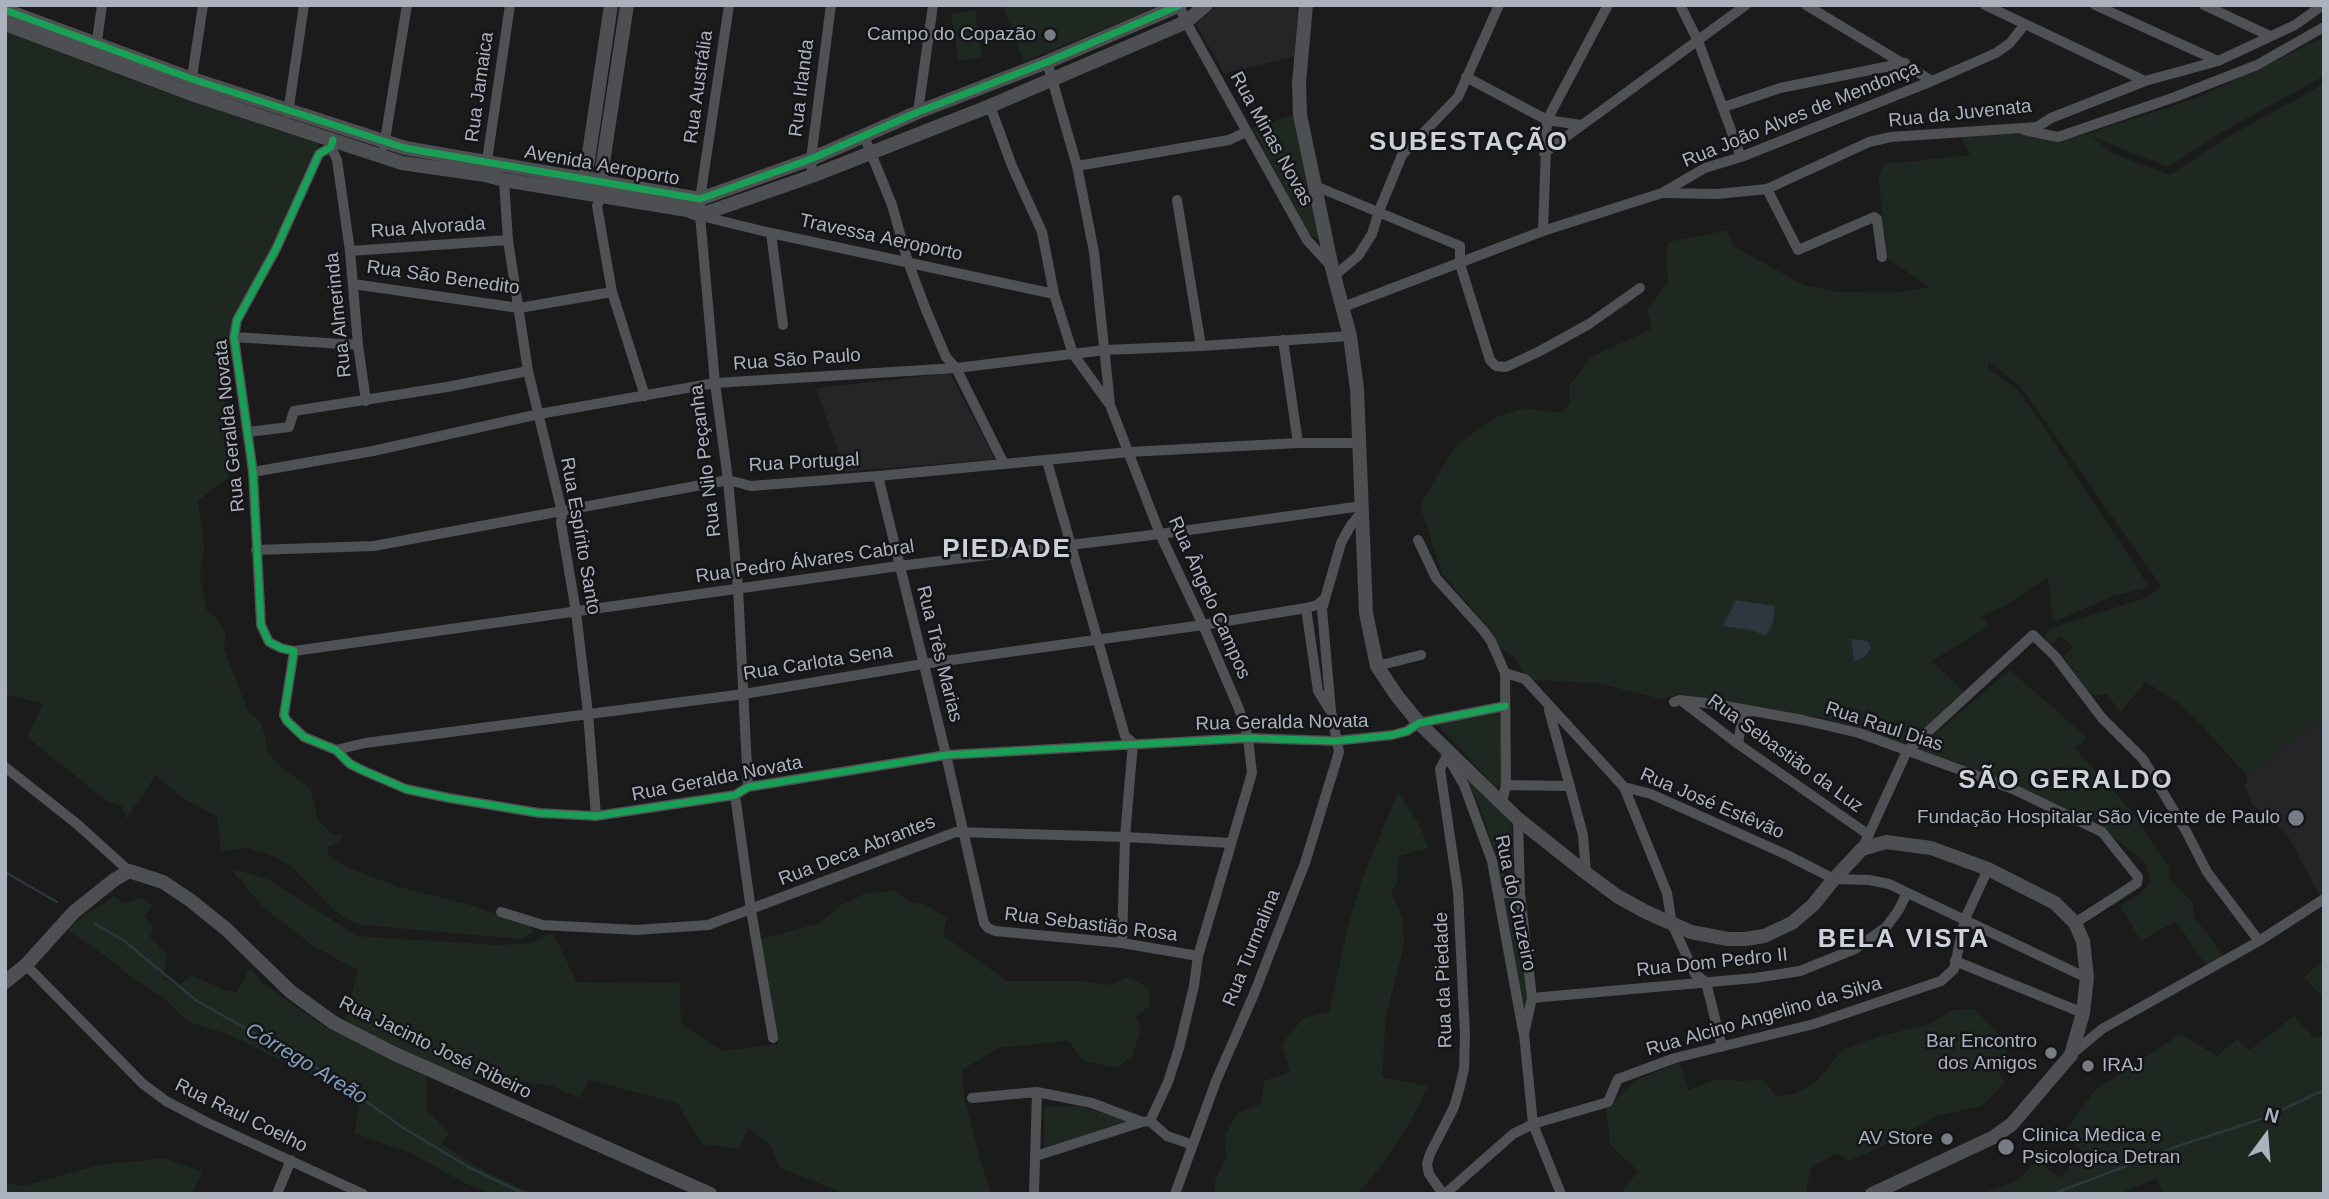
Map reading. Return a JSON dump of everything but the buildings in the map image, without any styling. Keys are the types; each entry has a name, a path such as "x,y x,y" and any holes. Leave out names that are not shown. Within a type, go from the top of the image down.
{"street":[{"path":"96,52 102,5"},
{"path":"191,86 203,5"},
{"path":"287,118 304,5"},
{"path":"384,150 407,5"},
{"name":"Rua Jamaica","path":"486,168 510,5"},
{"path":"611,5 593,191 612,292 645,396"},
{"path":"593,191 627,5"},
{"name":"Rua Austrália","path":"700,215 700,199 729,5"},
{"name":"Rua Irlanda","path":"812,176 811,159 831,5"},
{"path":"918,112 933,5"},
{"name":"Avenida Aeroporto","path":"486,168 504,180 593,191 700,199 811,159 1179,5"},
{"name":"Rua Minas Novas","path":"1179,5 1307,240 1333,272"},
{"path":"700,215 812,176 990,106 1186,22 1206,5"},
{"path":"1306,5 1298,83 1300,115 1333,272 1350,336 1357,389 1366,613 1377,666 1397,696 1444,750 1518,819 1617,896 1691,932 1728,939 1764,936 1792,923 1813,905 1862,849 1907,751 2033,635 2055,656 2102,718 2143,759 2207,872 2259,941"},
{"path":"1333,272 1358,256 1372,234 1378,211 1402,155 1458,97 1499,5"},
{"path":"1543,231 1547,120 1608,5"},
{"path":"1680,5 1698,41 1741,157"},
{"path":"1544,153 1746,5"},
{"path":"1806,5 1932,81"},
{"path":"1985,5 2145,81"},
{"path":"2095,5 2218,61"},
{"path":"2204,5 2270,36"},
{"name":"Rua da Juvenata","path":"1662,193 1717,194 1768,189 1869,142 1891,137 2037,127 2050,118 2145,81 2218,61 2295,25 2319,6"},
{"name":"Avenida Aeroporto","path":"5,10 96,52"},
{"name":"Avenida Aeroporto","path":"5,24 96,52 384,150 402,163 486,168 700,215"},
{"name":"Rua João Alves de Mendonça","path":"1343,307 1543,231 1662,193 1704,168 1741,157 1932,81 1996,53 2010,43 2025,24"},
{"path":"2020,129 2058,137 2071,133 2257,65 2324,27"},
{"path":"1047,62 1077,166 1094,252 1110,405"},
{"path":"1724,107 1780,88 1905,63"},
{"path":"1466,77 1547,120 1581,125"},
{"name":"Rua Ângelo Campos","path":"990,106 1012,166 1042,232 1054,294 1073,354 1110,405 1160,534 1203,625 1239,709 1248,738 1252,773 1198,956 1187,1019 1168,1082 1146,1121"},
{"name":"Avenida Aeroporto","path":"287,118 332,143 384,150"},
{"path":"1077,166 1229,140 1246,132"},
{"path":"864,136 892,205 908,262 946,357 956,368 1004,464"},
{"name":"Rua Almerinda","path":"332,143 337,160 350,251 366,401 528,371"},
{"name":"Rua Geralda Novata","path":"332,143 319,154 276,248 237,320 234,337 253,472 261,625 269,642 274,646 294,651 284,709 287,721 304,737 336,750 350,764 362,770 406,789 539,813 596,816 736,795 748,787 946,755 1248,738 1335,741 1392,735 1407,731 1419,723 1505,706"},
{"name":"Rua Espírito Santo","path":"504,180 508,240 528,371 562,512 561,523 589,713 596,816"},
{"path":"1314,185 1460,246 1460,264 1490,360 1496,366 1502,367 1540,351 1589,324 1640,288"},
{"path":"1768,189 1798,250 1874,216 1877,219 1882,257"},
{"path":"1177,200 1201,346"},
{"name":"Travessa Aeroporto","path":"700,215 771,233 1054,294"},
{"name":"Rua Nilo Peçanha","path":"700,215 715,383 728,480 738,588 748,787"},
{"path":"771,233 783,325"},
{"name":"Rua Alvorada","path":"350,251 508,240"},
{"name":"Rua São Benedito","path":"353,284 519,308 612,292"},
{"name":"Rua São Paulo","path":"253,472 373,451 539,414 715,383 956,368 1105,350 1350,336"},
{"path":"234,337 358,345"},
{"path":"1283,340 1298,443"},
{"path":"248,432 289,427 294,411 366,401"},
{"name":"Rua Portugal","path":"256,550 374,546 728,480 751,486 1129,452 1298,443 1359,443"},
{"path":"1047,461 1125,736 1133,743 1125,837 1122,943"},
{"name":"Rua Três Marias","path":"878,476 984,923"},
{"name":"Rua Pedro Álvares Cabral","path":"294,651 899,566 1362,509"},
{"name":"Rua Turmalina","path":"1175,1194 1216,1081 1254,994 1305,863 1339,752 1331,711 1323,604 1341,543 1362,509"},
{"path":"1418,540 1436,578 1491,641 1505,673 1506,785 1502,802"},
{"path":"1306,608 1323,604"},
{"name":"Rua Turmalina","path":"1306,608 1318,691 1331,711"},
{"name":"Rua Carlota Sena","path":"336,750 365,743 744,694 923,664 1306,608"},
{"path":"1377,666 1421,654"},
{"name":"Rua José Estêvão","path":"1505,673 1525,679 1624,787 1651,794 1785,853 1833,879 1869,880 1889,884 2087,978"},
{"name":"Rua Raul Dias","path":"1677,701 1714,704 1859,733 2013,789 2102,832 2138,877 2137,883 2075,923"},
{"name":"Rua Sebastião da Luz","path":"1677,701 1869,835"},
{"path":"1706,720 1707,710 1714,704"},
{"path":"1548,706 1583,835 1586,873"},
{"path":"1738,744 1741,725 1748,710"},
{"name":"Rua do Cruzeiro","path":"1444,750 1464,785 1485,837 1500,893 1524,1034 1533,1124 1561,1194"},
{"name":"Rua da Piedade","path":"1444,750 1440,768 1458,891 1465,1036 1464,1069 1454,1107 1427,1164 1429,1174 1444,1194"},
{"name":"Rua Jacinto José Ribeiro","path":"5,767 77,824 129,871 163,882 190,900 226,929 291,992 334,1023 395,1054 710,1194"},
{"path":"1506,785 1570,786"},
{"path":"1624,787 1667,893 1672,924 1695,974 1706,982 1722,1046"},
{"path":"736,795 772,1038"},
{"name":"Rua do Cruzeiro","path":"1518,819 1520,893 1532,998 1524,1034"},
{"name":"Rua Deca Abrantes","path":"501,912 543,925 636,930 708,925 956,832 1231,843"},
{"path":"1862,849 1886,842 1931,848 1988,869 2055,903 2075,923 2083,941 2087,978 2083,1013 2071,1055"},
{"path":"1988,869 1965,919 1955,961 2083,1013"},
{"path":"5,982 26,965 74,912 129,871"},
{"name":"Rua Dom Pedro II","path":"1532,998 1800,971 1854,949 1886,927 1907,892"},
{"path":"1500,893 1520,893"},
{"path":"1872,1194 1994,1137 2012,1124 2071,1055 2102,1029 2259,941 2324,899"},
{"name":"Rua Sebastião Rosa","path":"984,923 995,932 1122,943 1198,956"},
{"name":"Rua Alcino Angelino da Silva","path":"1533,1124 1608,1102 1618,1079 1675,1058 1814,1024 1941,981 1954,968 1955,961"},
{"name":"Rua Raul Coelho","path":"26,965 143,1084 181,1110 363,1194"},
{"path":"972,1098 1037,1092 1092,1103 1146,1121 1167,1136 1193,1145"},
{"path":"1034,1194 1037,1092"},
{"path":"1036,1156 1146,1121"},
{"path":"1444,1194 1513,1134 1533,1124"},
{"path":"277,1194 291,1160"}],"shaded area":[{"name":"Campo do Copazão","path":"1003,5 1150,5 1152,9 1023,62"},
{"path":"1218,5 1298,5 1294,57 1224,73 1196,24"},
{"path":"975,10 982,57 958,61 951,14"},
{"path":"5,31 162,91 256,119 317,140 320,144 277,237 232,318 232,358 224,410 236,455 228,478 198,501 204,552 200,576 206,609 217,619 226,635 224,648 248,712 260,721 266,738 266,749 278,765 310,788 318,819 332,835 343,835 339,843 328,846 328,854 339,863 399,887 467,904 530,925 533,933 520,939 363,925 346,919 290,865 247,848 221,851 217,816 184,799 156,775 126,819 121,805 107,801 27,737 43,704 5,696"},
{"path":"2324,37 2324,76 2222,132 2168,167 2090,136 2114,154 2170,175 2226,138 2324,84 2324,718 2282,747 2247,776 2198,721 2177,702 2146,682 2120,712 2107,694 2090,695 2064,657 2073,647 2060,636 2050,645 2045,637 2047,631 2055,627 2145,598 2161,586 2020,386 1988,361 1988,368 2017,389 2039,419 2149,587 2113,596 2053,622 2048,577 2011,603 1981,616 1989,626 1932,661 1963,691 1906,747 1828,719 1680,694 1661,699 1597,683 1532,680 1514,657 1501,649 1487,626 1442,574 1420,505 1453,450 1494,418 1525,408 1560,413 1570,404 1569,386 1591,357 1652,329 1647,309 1668,282 1668,242 1728,230 1733,246 1804,285 1839,292 1893,293 1930,287 1888,259 1878,176 1884,164 1970,155 1960,136 2021,134 2059,140 2087,134 2199,97"},
{"path":"1295,114 1302,160 1323,241 1310,235 1252,128"},
{"path":"950,373 995,459 845,472 816,388"},
{"path":"1736,600 1775,606 1773,622 1766,636 1751,630 1723,626"},
{"path":"1851,639 1868,641 1871,648 1865,657 1854,662"},
{"path":"2010,670 2087,738 2075,748 2131,811 2170,868 2168,877 2193,903 2194,917 2224,956 2207,967 2176,921 2141,941 2120,906 2151,883 2146,864 2097,824 2003,780 1917,749"},
{"path":"1500,713 1502,785 1496,787 1437,724"},
{"name":"Fundação Hospitalar São Vicente de Paulo","path":"2324,718 2324,903 2286,833 2251,803 2245,786 2247,776 2282,747"},
{"path":"1460,771 1511,822 1517,886 1502,887 1495,853 1479,804"},
{"path":"1398,792 1420,826 1428,848 1399,856 1397,884 1391,892 1402,917 1404,946 1386,1016 1382,1077 1427,1086 1422,1099 1384,1163 1358,1194 1215,1194 1215,1180 1226,1158 1225,1135 1238,1112 1261,1104 1264,1081 1290,1072 1282,1044 1303,1018 1329,1012 1347,930 1363,876"},
{"path":"230,868 270,880 357,936 498,945 532,943 553,933 577,982 680,983 681,1023 722,1051 778,1044 758,940 820,923 839,906 864,894 895,890 910,902 924,904 947,918 943,935 1007,981 1086,981 1108,985 1129,977 1148,988 1150,1006 1136,1016 1141,1027 1133,1055 1116,1068 1084,1061 1068,1041 998,1048 962,1070 964,1096 991,1194 846,1194 780,1168 769,1143 748,1128 740,1149 702,1144 677,1103 589,1080 579,1098 550,1085 464,1078 344,1022 358,970 315,947 264,908"},
{"path":"115,896 123,904 141,898 152,906 145,916 153,928 150,937 167,955 163,979 178,986 192,976 237,992 250,968 264,984 328,1029 427,1073 426,1109 450,1134 441,1144 488,1173 534,1194 486,1191 466,1184 413,1154 354,1133 359,1107 332,1085 225,1033 188,1022 164,998 132,978 68,930 84,915"},
{"path":"1504,897 1518,897 1527,999 1524,1020"},
{"path":"2324,959 2324,999 2304,977"},
{"path":"1974,1009 1998,1033 2007,1053 1992,1061 2005,1083 1982,1106 1937,1116 1898,1139 1849,1161 1837,1153 1811,1168 1806,1194 1627,1194 1623,1190 1638,1171 1610,1145 1606,1108 1636,1080 1680,1062 1688,1090 1718,1079 1763,1079 1776,1096 1794,1094 1816,1082 1843,1049 1929,1024 1953,1010"},
{"path":"2294,1016 2315,1039 2324,1034 2324,1194 2163,1194 2157,1178 2118,1194 1981,1194 2017,1181 2037,1161 2061,1178 2081,1151 2064,1132 2095,1090 2181,1034 2217,1056 2237,1039 2250,1050"},
{"path":"1079,1106 1131,1121 1044,1150 1044,1107"},
{"path":"165,1158 202,1172 192,1194 5,1194 5,1182 23,1186 99,1165"}],"waterway":[{"name":"Córrego Areão","path":"5,872 57,902"},
{"name":"Córrego Areão","path":"95,924 123,940 197,1001 327,1074 405,1129 472,1169 525,1194"},
{"name":"Córrego Areão","path":"2053,1194 2181,1145 2267,1117 2324,1090"}],"cycle path":[{"path":"5,10 192,79 405,148 700,199 811,159 918,112 1047,62 1180,5"},
{"path":"333,140 331,147 319,154 276,249 237,320 234,337 253,472 261,625 269,642 294,651 284,715 304,737 336,750 350,764 362,770 406,789 449,798 539,813 596,816 735,795 748,787 946,755 1248,738 1335,741 1392,735 1407,731 1419,723 1505,706"}],"place":[{"name":"Campo do Copazão","path":"1050,35"},
{"name":"Fundação Hospitalar São Vicente de Paulo","path":"2296,818"},
{"name":"Bar Encontro dos Amigos","path":"2051,1053"},
{"name":"IRAJ","path":"2088,1066"},
{"name":"AV Store","path":"1947,1139"},
{"name":"Clinica Medica e Psicologica Detran","path":"2006,1147"}],"district":[{"name":"SUBESTAÇÃO","path":"1469,143"},
{"name":"PIEDADE","path":"1007,550"},
{"name":"SÃO GERALDO","path":"2066,781"},
{"name":"BELA VISTA","path":"1904,940"}]}
